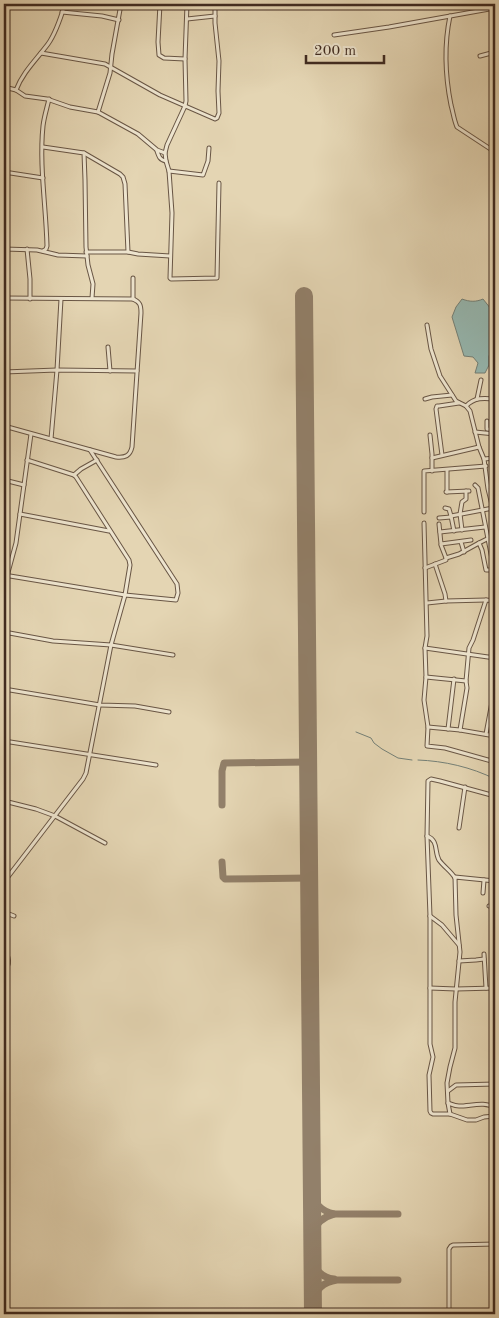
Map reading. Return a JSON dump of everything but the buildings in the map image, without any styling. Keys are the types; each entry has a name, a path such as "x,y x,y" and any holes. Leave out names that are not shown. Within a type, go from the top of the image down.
{"street":[{"path":"4,13 8,4"},
{"path":"16,90 23,74 49,43 65,4"},
{"path":"98,112 107,87 121,4"},
{"path":"160,4 159,55 164,58 185,59"},
{"path":"187,4 185,106 167,145 166,153 172,213 171,279 217,278 219,183"},
{"path":"41,53 105,64 160,95 215,119 218,116 219,61 215,4"},
{"path":"334,35 495,8"},
{"path":"62,12 102,16 119,20"},
{"path":"186,18 215,16"},
{"path":"450,16 446,42 446,58 448,86 454,121 457,127 495,152"},
{"path":"480,56 495,52"},
{"path":"4,87 16,90 25,96 49,99 98,112 138,134 157,150 166,153"},
{"path":"42,251 47,246 42,178 43,124 49,99"},
{"path":"42,147 84,153 123,177 125,184 128,252"},
{"path":"169,171 203,175 208,161 209,148"},
{"path":"157,150 160,158 166,162"},
{"path":"84,153 87,254 93,284 92,298"},
{"path":"4,172 42,178"},
{"path":"4,249 42,251 58,255 128,252 170,256"},
{"path":"27,250 30,298"},
{"path":"133,278 133,299"},
{"path":"4,298 133,299 138,301 141,306 131,451 127,456 122,458 4,426"},
{"path":"51,439 61,299"},
{"path":"427,325 431,349 440,376 456,401 466,406 470,411 486,466 488,489 495,517"},
{"path":"108,347 110,371"},
{"path":"4,372 57,370 137,372"},
{"path":"477,399 481,380"},
{"path":"425,399 432,396 452,395"},
{"path":"466,406 477,399 495,399"},
{"path":"442,455 437,406 460,403"},
{"path":"487,421 487,429 495,432"},
{"path":"475,432 495,432"},
{"path":"4,587 5,575 14,550 31,434"},
{"path":"430,435 432,471"},
{"path":"432,458 479,446"},
{"path":"5,575 125,595 176,600 178,593 177,584 90,450"},
{"path":"484,459 495,458"},
{"path":"4,882 86,773 111,645 125,595 130,565 129,560 78,479 74,475 27,460"},
{"path":"74,475 80,469 97,460"},
{"path":"424,512 424,471 486,466"},
{"path":"447,470 446,492 468,491 466,499 462,502 460,514 462,530"},
{"path":"4,480 24,485"},
{"path":"427,603 493,601 492,559 478,488 475,485"},
{"path":"445,508 449,509 454,530"},
{"path":"439,518 493,508"},
{"path":"19,514 110,531"},
{"path":"424,523 428,636 425,648 426,677 424,700 428,727 427,746 445,748 495,762"},
{"path":"439,524 441,544 446,558"},
{"path":"440,532 485,527"},
{"path":"425,568 464,552 487,539"},
{"path":"441,544 471,540"},
{"path":"461,542 464,552"},
{"path":"479,542 486,570 492,570"},
{"path":"435,564 446,601"},
{"path":"460,730 467,688 469,648 486,600"},
{"path":"4,632 53,641 111,645 172,655"},
{"path":"425,648 495,658"},
{"path":"486,734 492,702 492,681 495,676"},
{"path":"426,677 466,681"},
{"path":"448,729 454,679"},
{"path":"4,689 100,705 135,706 169,712"},
{"path":"428,727 495,736"},
{"path":"4,741 156,765"},
{"path":"495,796 430,779 428,782 430,1044 433,1057 429,1074 430,1111 433,1114 450,1114 467,1120 495,1116"},
{"path":"459,828 465,787"},
{"path":"4,801 55,816 105,843"},
{"path":"427,836 432,838 436,844 440,861 455,879 459,961 455,1002 455,1048 448,1075 447,1091 450,1114"},
{"path":"4,871 10,874"},
{"path":"455,879 455,877 495,881"},
{"path":"484,880 484,894"},
{"path":"489,906 495,907"},
{"path":"4,912 14,916"},
{"path":"430,916 442,925 459,946"},
{"path":"4,950 9,963 4,970"},
{"path":"459,961 476,960 484,956 486,988"},
{"path":"430,988 495,988"},
{"path":"447,1091 456,1085 495,1085"},
{"path":"448,1103 457,1106 489,1105 495,1108"},
{"path":"449,1314 450,1246 495,1244"}],"water":[{"path":"462,299 478,301 483,299 495,314 493,348 485,373 475,373 478,363 473,357 464,356 452,317"}],"waterway":[{"path":"356,732 371,738 382,749 398,758 412,760"},
{"path":"418,760 457,765 495,779"}],"taxiway":[{"path":"222,805 222,771 224,763 308,762"},
{"path":"222,862 223,877 225,879 309,878"},
{"path":"312,1192 319,1206 334,1214 398,1214"},
{"path":"313,1233 320,1221 334,1214"},
{"path":"313,1263 321,1274 334,1279"},
{"path":"313,1303 320,1287 332,1281 398,1280"},
{"path":"313,1310 315,1314"}],"runway":[{"path":"304,296 313,1314"}]}
